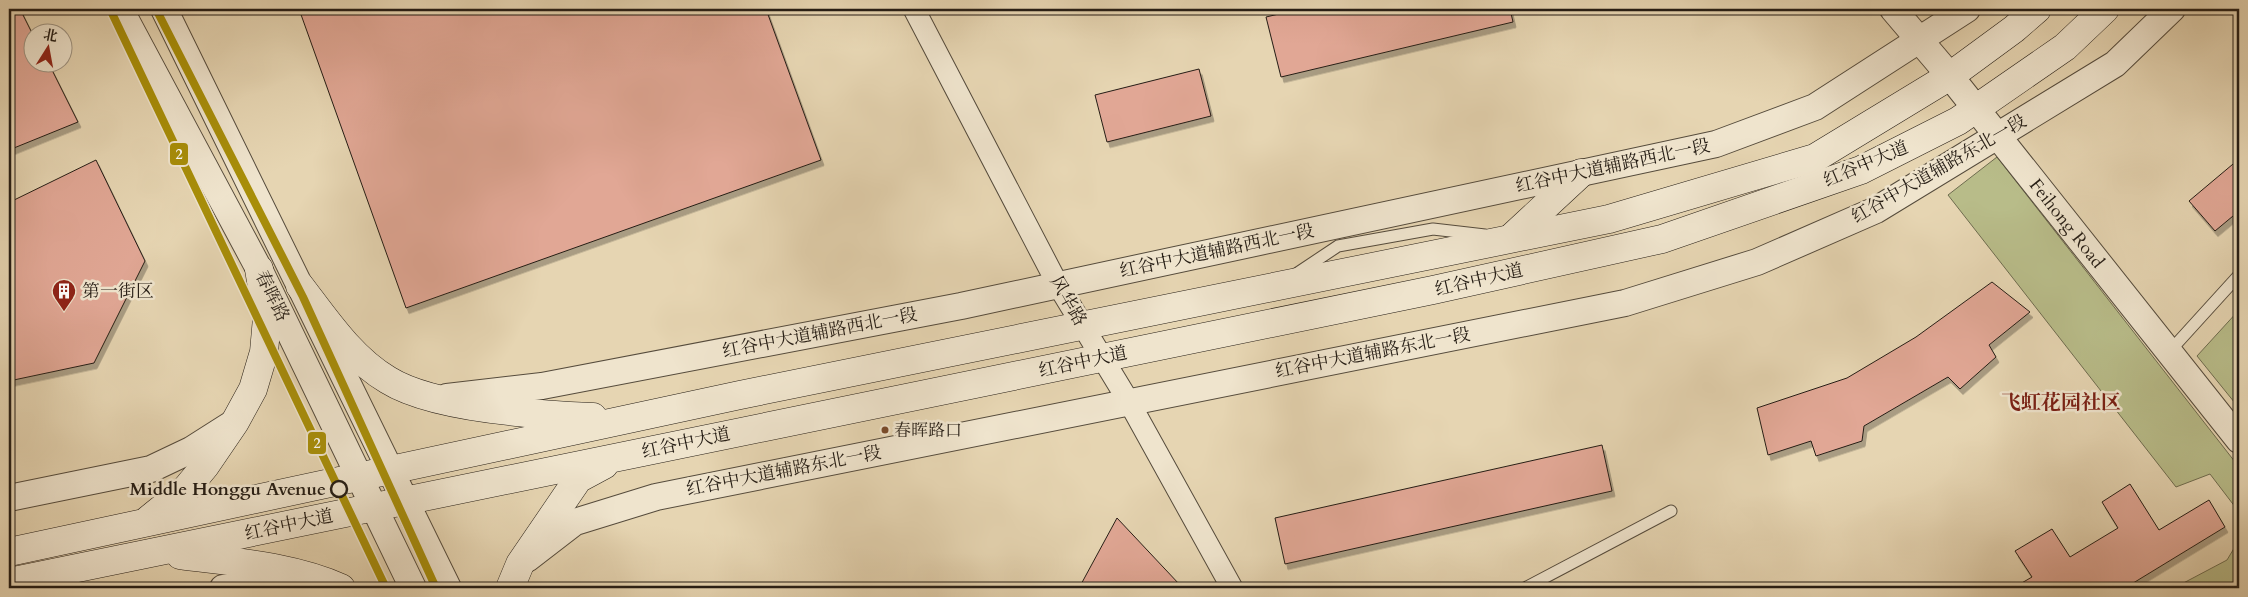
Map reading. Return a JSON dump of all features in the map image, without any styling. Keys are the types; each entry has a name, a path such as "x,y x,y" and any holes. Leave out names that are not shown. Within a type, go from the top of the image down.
{"main road":[{"name":"红谷中大道","path":"9,552 632,418 1609,219 1815,158 1950,76 2014,29 2037,9"},
{"name":"红谷中大道","path":"9,582 1432,290 1662,238 1861,170 1958,121 2065,47 2105,9"},
{"path":"1511,238 1581,173"},
{"path":"144,523 186,489 235,422 253,389 264,352 267,318 259,268"},
{"path":"300,286 350,350 389,381 434,399 511,410 632,418"},
{"path":"515,576 578,479 618,458"},
{"path":"159,552 251,564 333,585"}],"street":[{"name":"春晖路","path":"120,9 259,268 414,588"},
{"name":"春晖路","path":"164,9 448,588"},
{"name":"风华路","path":"914,9 1058,285 1129,402 1232,588"},
{"name":"Feihong Road","path":"1892,9 1920,39 1950,76 2239,440"},
{"name":"红谷中大道辅路西北一段","path":"434,399 542,386 1058,285 1716,144 1815,108 1968,9"},
{"name":"红谷中大道辅路东北一段","path":"515,576 576,522 656,497 1625,303 1757,262 1876,210 1998,136 2115,64 2172,9"},
{"path":"9,498 151,469 191,450 235,422"},
{"path":"223,588 333,585"}],"lane":[{"path":"2169,352 2239,275"},
{"path":"1525,588 1672,511"}],"green space":[{"path":"1997,157 2239,467 2239,512 2210,474 2176,487 1948,195"},
{"path":"2239,310 2239,408 2197,356"},
{"path":"2239,540 2239,588 2174,588 2227,560"}],"building":[{"path":"9,9 20,9 26,22 22,22 22,72 53,72 78,122 9,150"},
{"path":"299,9 766,9 821,160 406,308"},
{"path":"1300,9 1510,9 1513,22 1281,77 1266,17"},
{"path":"1199,69 1211,116 1107,142 1095,95"},
{"path":"2239,159 2239,211 2215,231 2189,201"},
{"name":"第一街区","path":"96,160 145,261 94,363 9,381 10,202"},
{"path":"1992,282 2030,312 1989,345 1996,357 1960,389 1948,377 1864,426 1862,441 1816,456 1811,441 1768,455 1757,408 1847,378 1916,337"},
{"path":"1602,445 1612,491 1285,564 1275,518"},
{"path":"2130,484 2159,530 2209,500 2225,527 2125,588 2013,588 2032,577 2015,551 2052,529 2070,557 2118,528 2102,502"},
{"path":"1117,518 1180,585 1178,588 1079,588"}],"transit line":[{"name":"2","path":"110,9 386,588"},
{"name":"2","path":"156,9 303,297 436,588"}],"place":[{"name":"第一街区","path":"64,312"},
{"name":"春晖路口","path":"885,430"},
{"name":"Middle Honggu Avenue","path":"339,489"}],"district":[{"name":"飞虹花园社区","path":"2061,402"}]}
